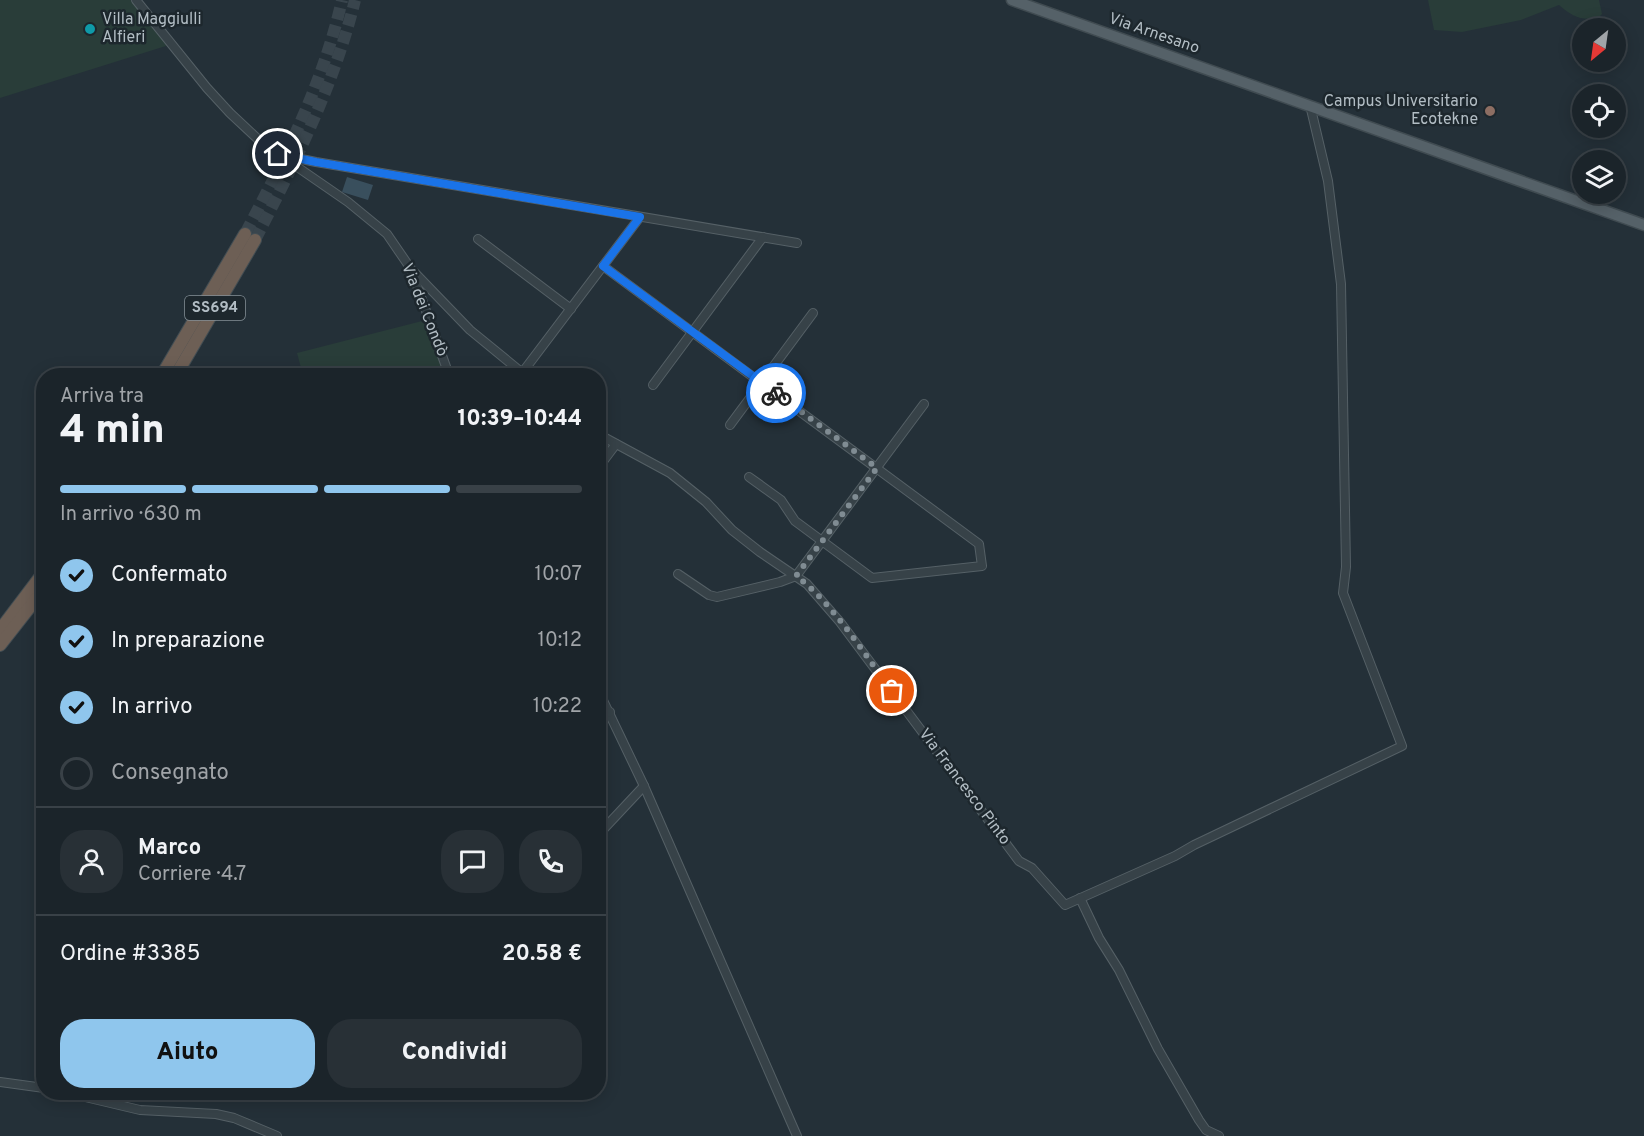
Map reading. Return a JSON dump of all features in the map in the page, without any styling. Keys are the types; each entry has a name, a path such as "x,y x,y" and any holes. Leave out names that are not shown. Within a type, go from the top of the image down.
{"highway":[{"name":"SS694","path":"166,368 250,237 180,368"},
{"path":"0,630 36,583"},
{"path":"0,645 36,599"}],"main road":[{"name":"Via Arnesano","path":"1012,0 1644,225"}],"street":[{"name":"Via dei Condò","path":"136,0 230,113 261,142 348,201 387,234 411,269 446,368"},
{"path":"1219,1136 1206,1130 1199,1120 1158,1049 1080,898 1175,856 1402,746 1343,593 1346,567 1341,284 1328,180 1310,105"},
{"path":"278,154 797,243"},
{"path":"528,368 640,217"},
{"path":"653,385 763,237"},
{"path":"478,239 571,309"},
{"path":"603,266 979,544 982,566 872,578 795,521 782,500 749,477"},
{"path":"411,269 470,330 517,368"},
{"path":"730,425 813,313"},
{"path":"678,574 709,595 717,597 796,576 924,404"},
{"name":"Via Francesco Pinto","path":"606,438 670,474 706,502 732,530 807,584 840,622 1019,861 1032,868 1065,905 1080,898"},
{"path":"606,457 616,444"},
{"path":"606,705 644,786 797,1136"},
{"path":"606,713 610,712"},
{"path":"606,826 644,786"},
{"path":"0,1082 36,1087"},
{"path":"98,1100 140,1110 216,1114 234,1118 277,1136"}],"green space":[{"path":"0,0 131,0 169,45 0,98"},
{"path":"1428,0 1599,0 1602,14 1598,18 1581,18 1572,15 1559,5 1521,20 1462,32 1434,30"},
{"path":"426,320 443,368 301,368 297,353"}],"water":[{"path":"347,177 373,185 368,200 342,192"}],"tunnel":[{"path":"245,234 314,91 342,0"},
{"path":"255,240 299,152 325,93 355,0"}],"way so far":[{"path":"776,393 877,468 796,576 807,584 840,622 892,691"}],"place":[{"name":"Villa Maggiulli Alfieri","path":"90,29"},
{"name":"Campus Universitario Ecotekne","path":"1490,111"}],"route":[{"path":"278,154 640,217 603,266 776,393"}]}
